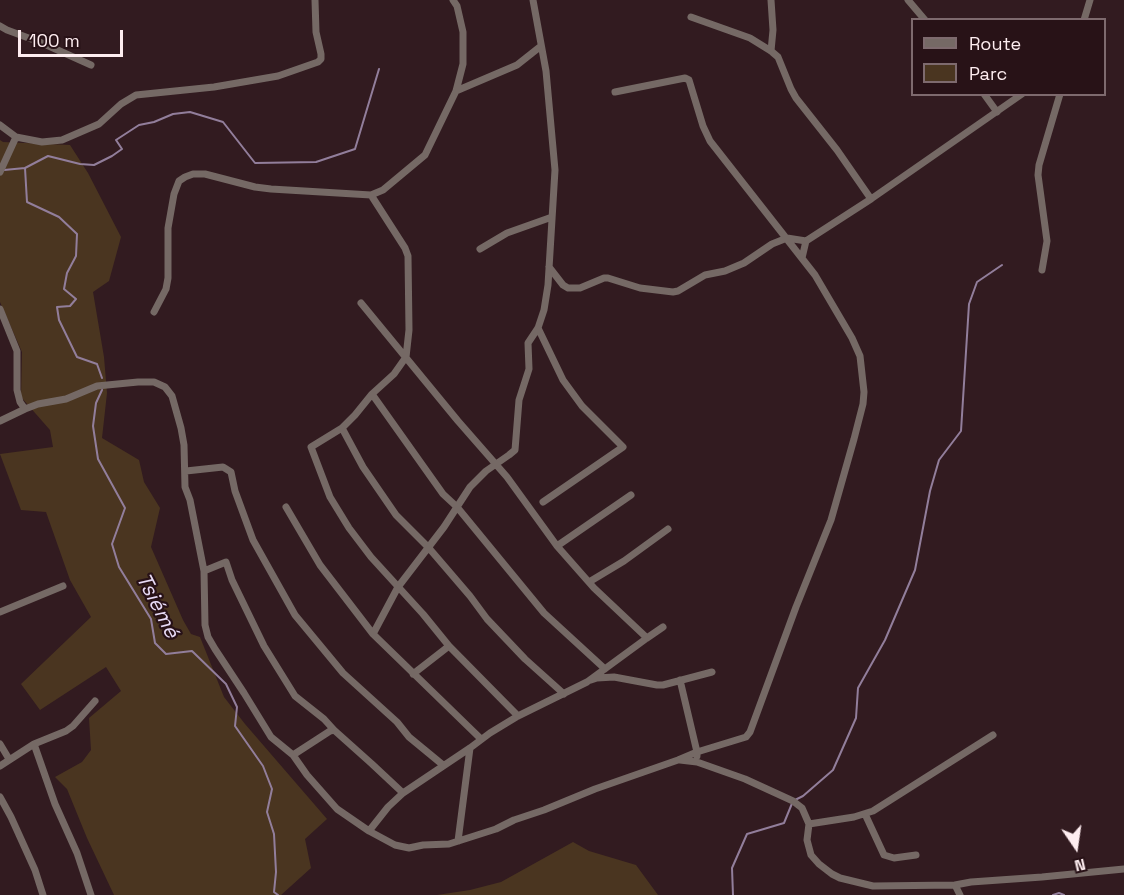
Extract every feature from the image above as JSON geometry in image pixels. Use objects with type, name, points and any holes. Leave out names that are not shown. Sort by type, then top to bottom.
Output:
[{"type":"street","points":[[0,125],[16,137],[42,142],[62,140],[99,124],[121,104],[136,95],[214,87],[278,76],[318,62],[321,54],[316,32],[315,0]]},
{"type":"street","points":[[154,312],[166,288],[168,278],[168,228],[174,194],[179,181],[185,177],[205,174],[255,187],[371,195],[383,190],[425,154],[456,91],[463,64],[463,32],[457,6],[453,0]]},
{"type":"street","points":[[373,634],[398,587],[470,487],[486,471],[514,450],[519,400],[529,369],[528,344],[538,328],[548,285],[555,170],[546,71],[533,0]]},
{"type":"street","points":[[771,0],[773,30],[771,51]]},
{"type":"street","points":[[908,0],[923,18]]},
{"type":"street","points":[[1085,18],[1090,0]]},
{"type":"street","points":[[692,17],[750,38],[778,57],[796,98],[837,150],[871,199]]},
{"type":"street","points":[[0,26],[91,65]]},
{"type":"street","points":[[456,91],[516,65],[541,46]]},
{"type":"street","points":[[0,421],[38,404],[66,399],[97,386],[154,382],[165,387],[176,406],[184,445],[185,487],[190,500],[204,571],[205,625],[214,649],[271,737],[293,755],[337,809],[369,831],[395,845],[409,848],[449,844],[496,829],[595,789],[741,739],[750,732],[831,520],[863,404],[860,356],[815,275],[710,141],[689,80],[685,78],[615,92]]},
{"type":"street","points":[[985,96],[997,112]]},
{"type":"street","points":[[802,258],[806,242],[1019,96]]},
{"type":"street","points":[[1042,270],[1047,241],[1038,175],[1039,165],[1059,96]]},
{"type":"street","points":[[0,172],[16,137]]},
{"type":"street","points":[[371,195],[408,256],[406,357],[394,374],[372,394],[342,428],[311,447],[330,497],[349,528],[371,557],[449,646],[518,716]]},
{"type":"street","points":[[480,249],[507,233],[552,217]]},
{"type":"street","points":[[549,267],[568,288],[580,288],[608,278],[640,288],[673,292],[705,275],[725,271],[744,263],[772,244],[787,238],[806,242]]},
{"type":"street","points":[[361,303],[507,477],[557,546],[589,582],[647,638]]},
{"type":"street","points":[[0,309],[17,351],[17,390],[20,402],[25,409]]},
{"type":"street","points":[[538,328],[563,380],[582,406],[623,447],[543,502]]},
{"type":"street","points":[[372,394],[443,494],[457,507],[544,613],[605,669]]},
{"type":"street","points":[[342,428],[363,467],[396,515],[428,547],[487,619],[525,659],[564,694]]},
{"type":"street","points":[[186,471],[223,467],[231,472],[235,491],[253,540],[295,615],[344,673],[397,722],[409,737],[443,765]]},
{"type":"street","points":[[557,546],[631,495]]},
{"type":"street","points":[[286,507],[320,565],[373,634],[481,739]]},
{"type":"street","points":[[589,582],[624,561],[668,529]]},
{"type":"street","points":[[204,571],[226,562],[232,580],[264,646],[295,696],[324,719],[403,793]]},
{"type":"street","points":[[0,612],[63,586]]},
{"type":"street","points":[[587,682],[663,627]]},
{"type":"street","points":[[413,674],[449,646]]},
{"type":"street","points":[[369,831],[388,807],[403,793],[481,739],[518,716],[587,682],[597,678],[614,677],[657,685],[712,672]]},
{"type":"street","points":[[680,680],[698,752],[697,762]]},
{"type":"street","points":[[0,766],[34,744],[66,731],[94,701]]},
{"type":"street","points":[[293,755],[334,730]]},
{"type":"street","points":[[809,824],[854,817],[880,808],[993,735]]},
{"type":"street","points":[[0,744],[9,759]]},
{"type":"street","points":[[34,744],[91,895]]},
{"type":"street","points":[[458,841],[470,748]]},
{"type":"street","points":[[678,760],[697,762],[745,779],[793,801],[802,808],[809,824],[807,840],[811,855],[826,870],[840,878],[873,886],[955,885],[1124,869]]},
{"type":"street","points":[[0,797],[35,870],[43,895]]},
{"type":"street","points":[[865,814],[884,855],[894,858],[916,855]]},
{"type":"street","points":[[955,885],[960,895]]},
{"type":"green space","points":[[0,140],[70,145],[88,173],[121,237],[109,281],[93,292],[104,357],[107,393],[102,438],[139,460],[144,482],[160,508],[151,547],[183,620],[191,634],[200,637],[224,697],[327,819],[305,839],[311,868],[281,895],[114,895],[67,789],[55,777],[82,762],[91,750],[89,718],[121,691],[106,667],[40,710],[21,684],[91,617],[70,580],[46,512],[21,510],[0,454],[53,447],[50,430],[21,397],[22,352],[0,302]]},
{"type":"green space","points":[[573,842],[589,851],[636,865],[658,895],[437,895],[501,882]]},
{"type":"waterway","points":[[25,168],[48,156],[94,165],[122,149],[116,140],[139,125],[173,114],[190,112],[223,122],[255,163],[316,162],[355,149],[379,69]]},
{"type":"waterway","name":"Tsiémé","points":[[4,170],[25,168],[27,202],[59,217],[77,234],[76,256],[67,273],[64,289],[76,299],[70,306],[57,307],[59,320],[77,357],[97,364],[102,378]]},
{"type":"waterway","points":[[733,895],[732,868],[747,834],[784,823],[793,801],[803,796],[833,770],[856,718],[858,688],[885,640],[915,570],[930,491],[939,460],[961,431],[969,304],[977,282],[1002,265]]},
{"type":"waterway","name":"Tsiémé","points":[[102,390],[96,403],[93,426],[98,459],[125,508],[112,544],[119,567],[151,619],[155,643],[166,654],[192,651],[226,684],[237,707],[235,726],[263,766],[272,789],[267,812],[274,834],[276,872],[274,892],[278,895]]},
{"type":"waterway","points":[[1053,895],[1059,893],[1064,895]]}]
